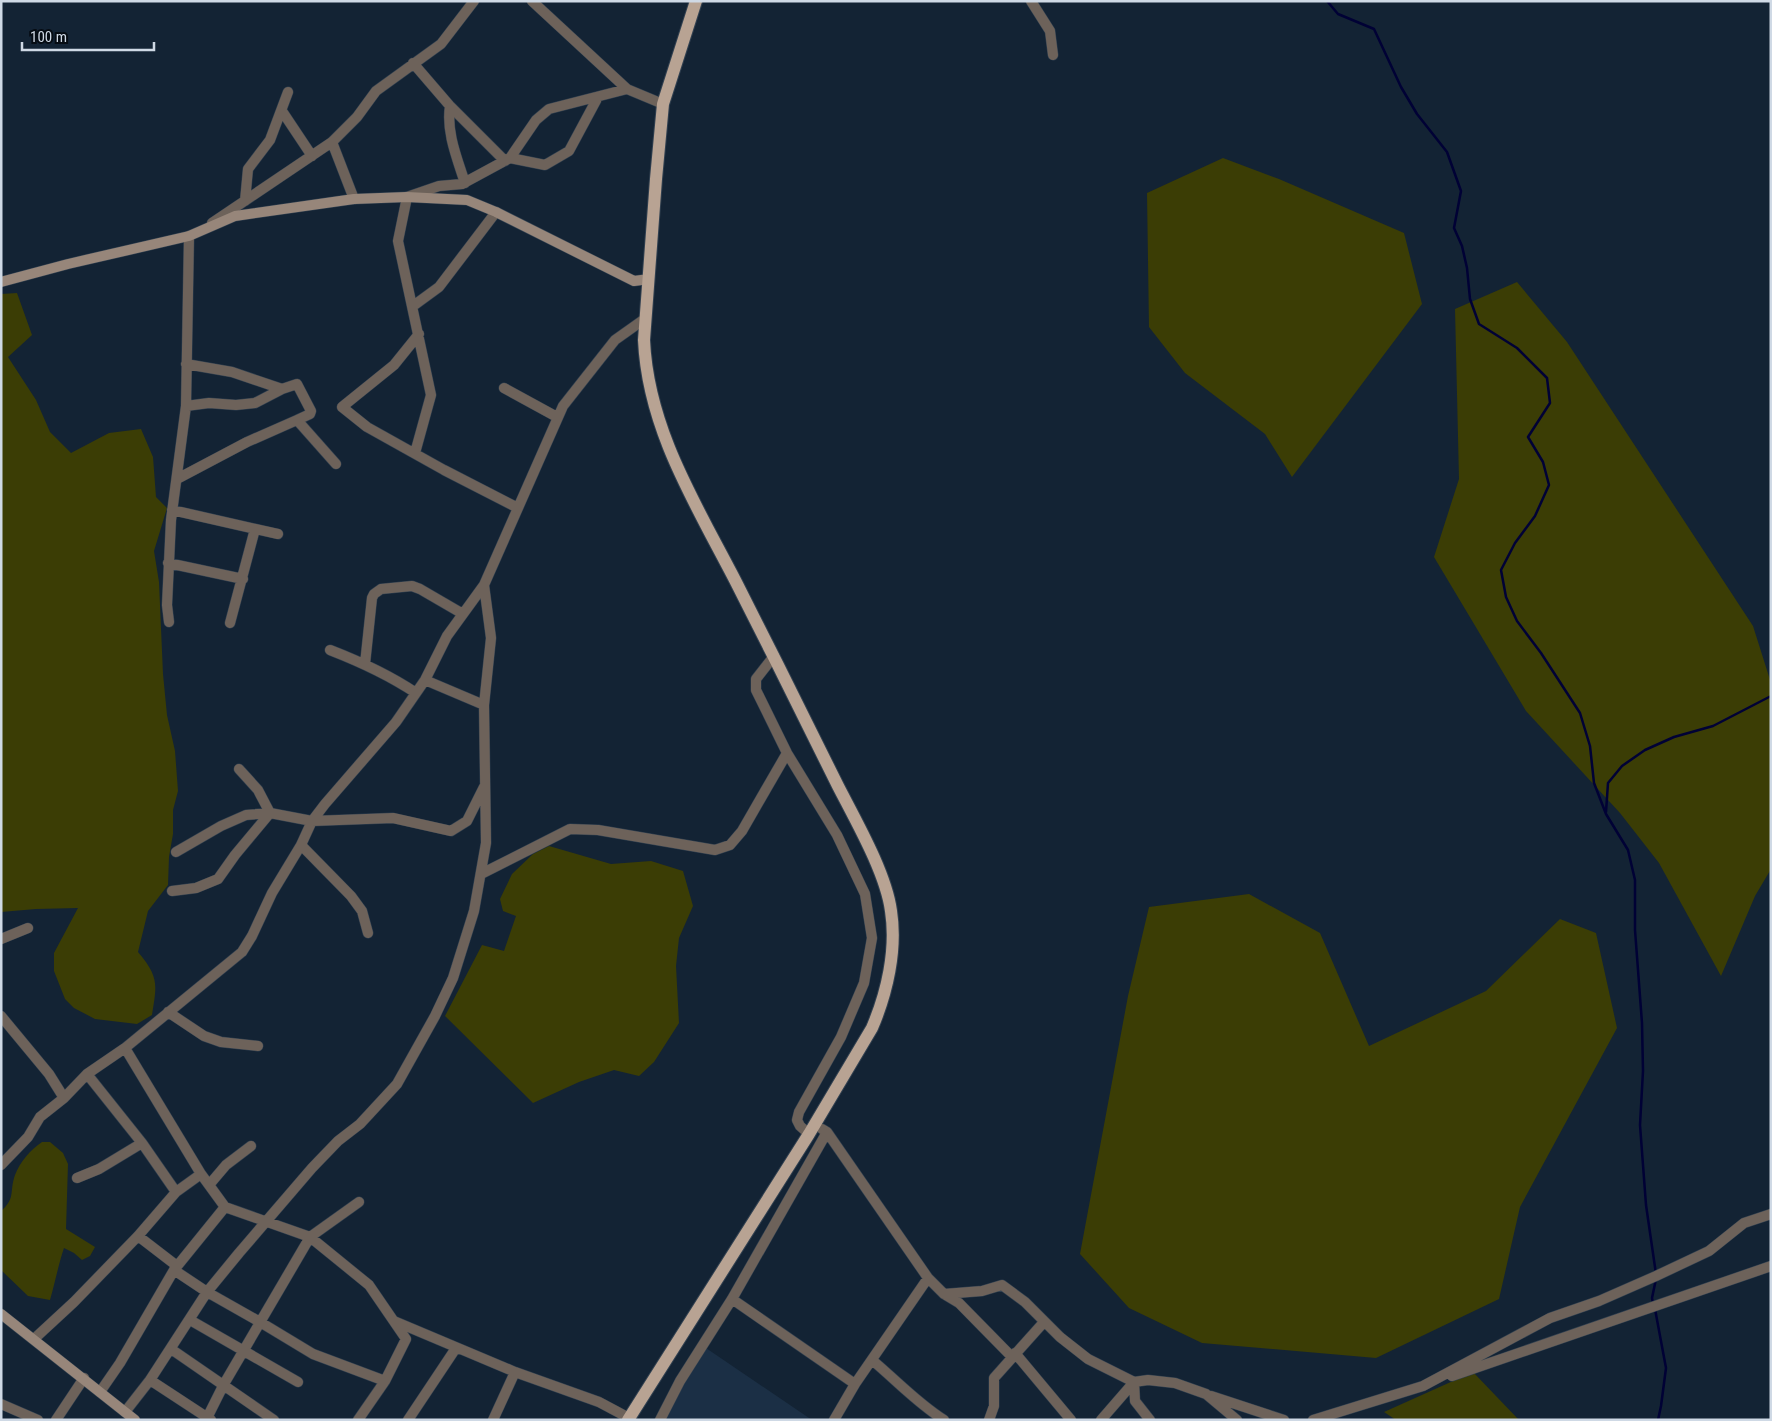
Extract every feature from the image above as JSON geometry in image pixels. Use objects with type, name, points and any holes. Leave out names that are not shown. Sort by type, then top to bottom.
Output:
[{"type":"main road","points":[[628,1419],[844,1077],[872,1028],[878,1013],[891,963],[891,910],[883,880],[774,656],[667,444],[650,389],[645,365],[644,340],[658,147],[663,104],[696,1]]},
{"type":"street","points":[[200,231],[332,142],[357,117],[376,91],[441,44],[474,1]]},
{"type":"street","points":[[532,1],[627,88],[645,98],[663,104]]},
{"type":"street","points":[[1031,1],[1050,31],[1053,55]]},
{"type":"street","points":[[413,63],[450,106],[507,159],[545,164],[570,151],[598,97]]},
{"type":"street","points":[[406,196],[438,186],[465,183],[507,159],[536,120],[549,109],[627,88]]},
{"type":"street","points":[[245,201],[248,169],[270,140],[288,92]]},
{"type":"street","points":[[450,106],[448,118],[452,140],[465,183]]},
{"type":"street","points":[[282,111],[312,156]]},
{"type":"street","points":[[332,142],[354,199]]},
{"type":"street","points":[[1,282],[68,264],[189,236],[235,216],[354,199],[406,196],[467,200],[496,212],[634,281],[649,279]]},
{"type":"street","points":[[406,196],[398,240],[431,395],[415,453]]},
{"type":"street","points":[[413,306],[440,287],[496,212]]},
{"type":"street","points":[[168,622],[168,562],[172,510],[186,406],[189,236]]},
{"type":"street","points":[[1,1165],[28,1137],[40,1117],[64,1098],[87,1074],[125,1048],[242,952],[252,936],[272,893],[301,845],[312,821],[396,722],[424,680],[447,636],[484,585],[563,406],[615,340],[646,318]]},
{"type":"street","points":[[419,334],[394,365],[342,407],[367,427],[518,508]]},
{"type":"street","points":[[186,364],[232,372],[282,389]]},
{"type":"street","points":[[177,479],[247,442],[310,414],[311,411],[300,385],[294,384],[255,403],[236,405],[209,403],[186,406]]},
{"type":"street","points":[[504,388],[557,416]]},
{"type":"street","points":[[297,420],[336,464]]},
{"type":"street","points":[[172,510],[278,534]]},
{"type":"street","points":[[230,623],[255,528]]},
{"type":"street","points":[[168,562],[243,579]]},
{"type":"street","points":[[125,1412],[150,1380],[207,1292],[312,1168],[338,1141],[360,1124],[396,1084],[435,1016],[453,978],[474,911],[486,843],[484,706],[491,638],[484,585]]},
{"type":"street","points":[[364,664],[372,598],[376,591],[412,586],[462,614]]},
{"type":"street","points":[[330,650],[393,678],[416,693]]},
{"type":"street","points":[[774,656],[756,680],[756,690],[787,753],[837,835],[865,894],[872,938],[864,983],[841,1037],[799,1112],[797,1120],[800,1126],[827,1132],[928,1278],[944,1294],[959,1303],[1014,1355],[1071,1420]]},
{"type":"street","points":[[424,680],[484,706]]},
{"type":"street","points":[[481,874],[570,829],[598,830],[715,850],[730,845],[742,831],[787,753]]},
{"type":"street","points":[[239,769],[258,790],[270,813]]},
{"type":"street","points":[[176,852],[221,826],[246,815],[270,813],[312,821],[394,818],[451,831],[467,820],[486,784]]},
{"type":"street","points":[[172,891],[196,888],[218,879],[235,854],[270,813]]},
{"type":"street","points":[[301,845],[351,896],[362,911],[368,933]]},
{"type":"street","points":[[1,940],[28,928]]},
{"type":"street","points":[[168,1012],[204,1036],[221,1042],[258,1046]]},
{"type":"street","points":[[1,1016],[49,1074],[64,1098]]},
{"type":"street","points":[[125,1048],[202,1174],[225,1207],[310,1237],[369,1285],[406,1339],[385,1381],[358,1420]]},
{"type":"street","points":[[87,1074],[142,1143],[176,1192]]},
{"type":"street","points":[[660,1420],[680,1381],[732,1299],[827,1132]]},
{"type":"street","points":[[77,1178],[99,1169],[142,1143]]},
{"type":"street","points":[[209,1185],[226,1165],[250,1146]]},
{"type":"street","points":[[34,1339],[74,1302],[138,1236],[176,1192],[202,1174]]},
{"type":"street","points":[[150,1380],[208,1419],[224,1384],[310,1237],[359,1202]]},
{"type":"street","points":[[100,1392],[129,1349],[175,1268],[225,1207]]},
{"type":"street","points":[[1423,1386],[1550,1318],[1599,1301],[1708,1251],[1744,1223],[1771,1214]]},
{"type":"street","points":[[138,1236],[175,1268],[207,1292],[313,1354],[385,1381]]},
{"type":"street","points":[[1312,1420],[1423,1386],[1771,1266]]},
{"type":"street","points":[[836,1419],[855,1384],[928,1278]]},
{"type":"street","points":[[944,1294],[982,1291],[1002,1285],[1025,1302],[1044,1322],[1088,1359],[1134,1382],[1148,1380],[1175,1383],[1284,1420]]},
{"type":"street","points":[[732,1299],[855,1384]]},
{"type":"street","points":[[1,1314],[135,1420]]},
{"type":"street","points":[[190,1320],[298,1382]]},
{"type":"street","points":[[393,1320],[515,1372],[599,1402],[628,1419]]},
{"type":"street","points":[[989,1420],[994,1406],[994,1378],[1044,1322]]},
{"type":"street","points":[[408,1420],[456,1348]]},
{"type":"street","points":[[171,1349],[274,1420]]},
{"type":"street","points":[[872,1360],[929,1410],[944,1420]]},
{"type":"street","points":[[493,1420],[515,1372]]},
{"type":"street","points":[[56,1420],[84,1378]]},
{"type":"street","points":[[1101,1420],[1134,1382]]},
{"type":"street","points":[[1134,1382],[1135,1401],[1150,1420]]},
{"type":"street","points":[[1206,1394],[1237,1420]]},
{"type":"street","points":[[1,1404],[38,1420]]},
{"type":"shaded area","points":[[1223,158],[1279,179],[1404,233],[1422,304],[1292,477],[1265,434],[1185,373],[1149,327],[1147,193]]},
{"type":"shaded area","points":[[1517,282],[1567,342],[1753,626],[1771,683],[1771,869],[1755,896],[1721,976],[1659,863],[1620,813],[1526,711],[1434,557],[1459,479],[1455,309]]},
{"type":"shaded area","points":[[17,293],[32,335],[8,357],[36,400],[50,432],[71,453],[109,433],[141,429],[153,457],[156,497],[167,508],[154,551],[159,582],[163,674],[167,715],[175,751],[178,791],[173,810],[173,834],[169,857],[168,885],[148,911],[138,952],[150,968],[155,981],[152,1015],[137,1024],[95,1019],[74,1008],[65,999],[54,971],[54,953],[78,908],[1,912],[1,294]]},
{"type":"shaded area","points":[[549,846],[611,864],[651,861],[683,871],[693,906],[679,938],[676,966],[679,1023],[654,1062],[639,1076],[614,1070],[579,1082],[533,1103],[445,1016],[482,945],[504,951],[516,916],[503,911],[500,899],[512,874],[533,854]]},
{"type":"shaded area","points":[[1249,894],[1320,933],[1369,1046],[1486,991],[1560,919],[1596,933],[1617,1028],[1520,1207],[1499,1299],[1376,1358],[1202,1343],[1129,1308],[1080,1254],[1128,996],[1149,907]]},
{"type":"shaded area","points":[[42,1142],[50,1142],[63,1153],[68,1164],[66,1229],[95,1247],[90,1256],[82,1260],[64,1248],[50,1300],[28,1296],[1,1270],[1,1211],[9,1202],[13,1181],[20,1165]]},
{"type":"shaded area","points":[[703,1346],[812,1420],[663,1420]]},
{"type":"shaded area","points":[[1473,1372],[1519,1420],[1396,1420],[1384,1412]]},
{"type":"waterway","points":[[1327,1],[1338,14],[1374,29],[1401,87],[1417,114],[1447,152],[1461,191],[1454,228],[1462,246],[1467,268],[1470,299],[1479,324],[1517,348],[1547,378],[1550,403],[1528,437],[1543,462],[1549,485],[1535,516],[1515,543],[1501,570],[1506,597],[1517,621],[1541,653],[1580,713],[1590,746],[1594,783],[1606,814],[1628,850],[1635,880],[1635,930],[1642,1023],[1643,1071],[1640,1125],[1646,1205],[1656,1274]]},
{"type":"waterway","points":[[1606,812],[1608,783],[1622,766],[1645,750],[1674,737],[1713,726],[1771,696]]},
{"type":"waterway","points":[[1653,1303],[1652,1298],[1656,1279]]},
{"type":"waterway","points":[[1655,1309],[1666,1368],[1658,1420]]}]
